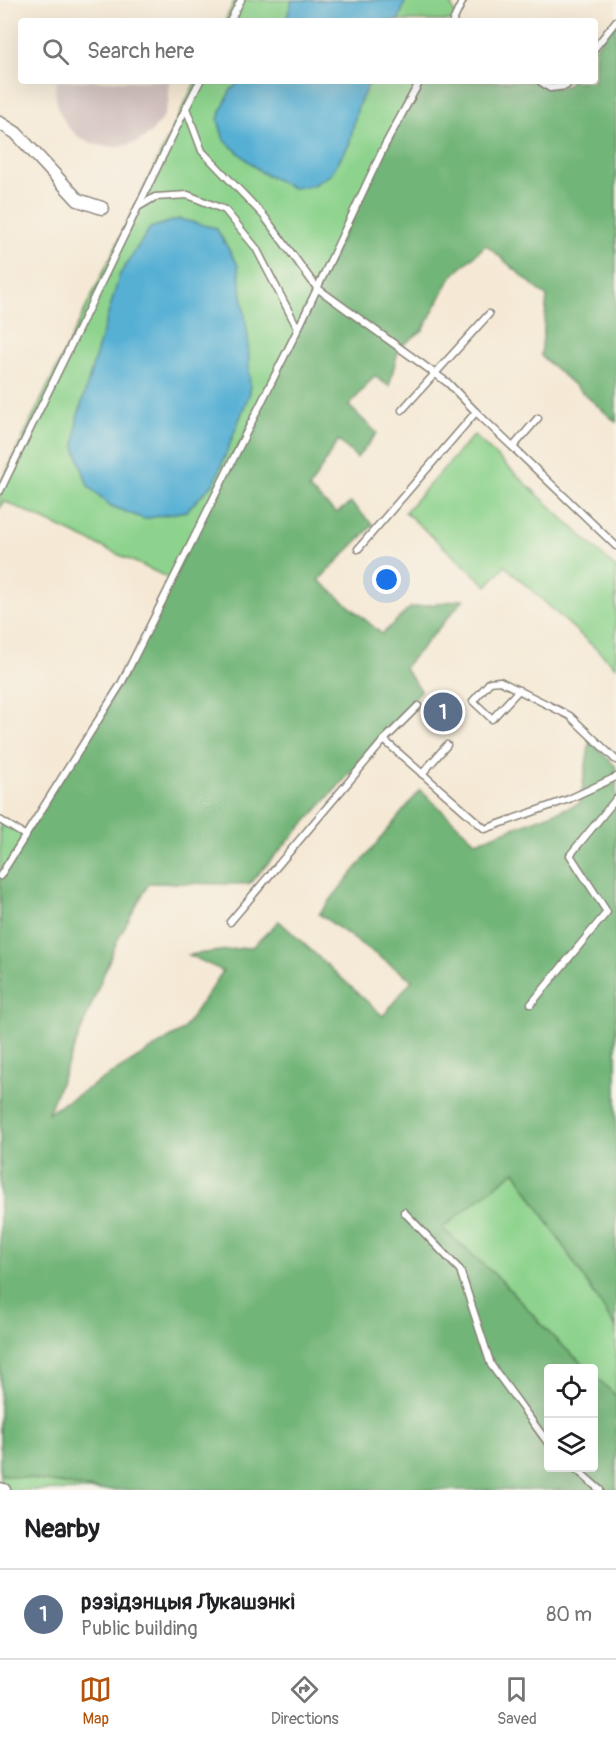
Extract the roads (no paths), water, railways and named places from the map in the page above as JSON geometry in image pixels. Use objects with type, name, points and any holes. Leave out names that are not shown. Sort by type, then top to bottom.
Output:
[{"type":"street","points":[[0,123],[16,133],[78,200],[102,208]]},
{"type":"lane","points":[[231,18],[240,0]]},
{"type":"lane","points":[[454,18],[463,0]]},
{"type":"lane","points":[[598,44],[616,21]]},
{"type":"lane","points":[[0,491],[198,84]]},
{"type":"lane","points":[[0,876],[121,684],[298,329],[385,145],[418,84]]},
{"type":"lane","points":[[544,84],[550,88],[568,84]]},
{"type":"lane","points":[[186,108],[202,151],[264,216],[317,288],[448,383],[616,546]]},
{"type":"lane","points":[[138,207],[154,198],[188,195],[225,210],[256,248],[298,329]]},
{"type":"lane","points":[[402,410],[489,314]]},
{"type":"lane","points":[[358,549],[476,412]]},
{"type":"lane","points":[[513,447],[538,418]]},
{"type":"lane","points":[[519,690],[492,719],[472,701],[490,682],[501,681],[519,690],[570,717],[616,760]]},
{"type":"lane","points":[[230,922],[384,740],[418,706]]},
{"type":"lane","points":[[384,740],[485,829],[568,799],[616,777]]},
{"type":"lane","points":[[422,774],[447,745]]},
{"type":"lane","points":[[531,1004],[608,912],[570,855],[616,799]]},
{"type":"lane","points":[[0,820],[26,836]]},
{"type":"lane","points":[[404,1212],[460,1270],[490,1365],[544,1436]]},
{"type":"lane","points":[[580,1472],[600,1490]]},
{"type":"water","points":[[292,0],[406,0],[399,18],[287,18]]},
{"type":"water","points":[[237,84],[369,84],[358,106],[349,145],[330,175],[311,186],[292,188],[261,172],[224,140],[218,119],[230,91]]},
{"type":"water","points":[[179,219],[216,228],[238,265],[248,337],[250,392],[215,482],[186,511],[144,519],[111,506],[88,486],[75,447],[77,419],[120,274],[150,228]]},
{"type":"place","name":"рэзідэнцыя Лукашэнкі","points":[[443,712]]}]
